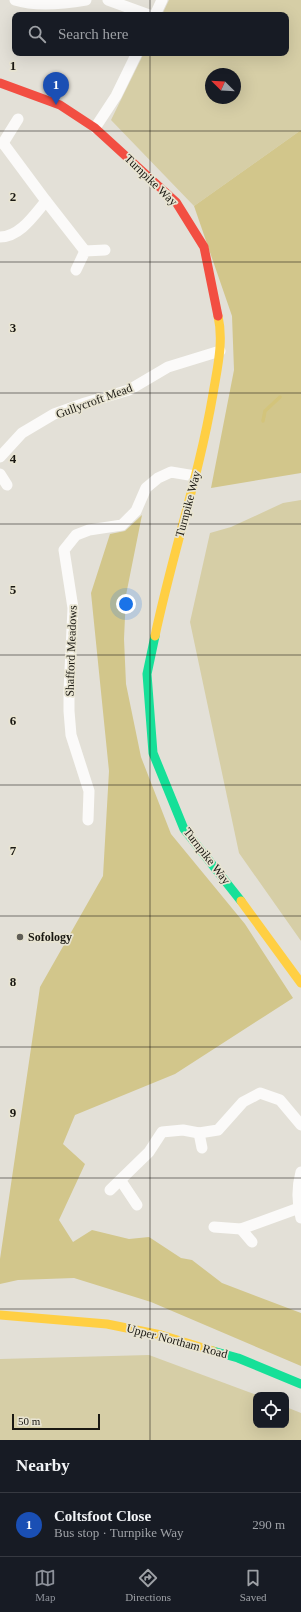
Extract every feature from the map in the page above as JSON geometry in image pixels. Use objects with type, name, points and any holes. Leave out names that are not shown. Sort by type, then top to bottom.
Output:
[{"type":"street","points":[[15,0],[21,2],[59,4],[86,0]]},
{"type":"street","points":[[108,0],[141,12]]},
{"type":"street","points":[[156,12],[162,0]]},
{"type":"street","points":[[95,128],[116,96],[136,56]]},
{"type":"street","name":"Turnpike Way","points":[[0,83],[60,105],[95,128],[176,202],[204,247],[220,324],[220,351],[207,427],[164,594],[147,674],[153,753],[184,829],[252,915],[301,983]]},
{"type":"street","points":[[18,119],[2,143],[85,251]]},
{"type":"street","points":[[0,237],[7,237],[23,227],[46,201]]},
{"type":"street","points":[[85,251],[105,250]]},
{"type":"street","points":[[76,270],[85,251]]},
{"type":"street","name":"Gullycroft Mead","points":[[0,457],[22,433],[54,414],[84,403],[129,390],[168,367],[220,351]]},
{"type":"street","name":"Shafford Meadows","points":[[88,820],[89,791],[71,735],[69,691],[73,608],[64,550],[76,535],[89,530],[122,525],[136,511],[146,488],[158,478],[171,472],[195,476]]},
{"type":"street","points":[[0,474],[7,485]]},
{"type":"street","points":[[110,1190],[121,1182],[149,1152],[162,1132],[183,1130],[199,1133],[218,1130],[243,1102],[260,1093],[280,1100],[301,1125]]},
{"type":"street","points":[[199,1133],[202,1148]]},
{"type":"street","points":[[214,1227],[241,1229],[300,1213],[298,1182],[301,1172]]},
{"type":"street","points":[[121,1182],[137,1205]]},
{"type":"street","points":[[241,1229],[252,1242]]},
{"type":"street","name":"Upper Northam Road","points":[[0,1315],[107,1324],[161,1335],[238,1358],[301,1384]]},
{"type":"shaded area","points":[[169,0],[301,0],[301,130],[194,206],[111,120],[143,56],[289,56],[289,12],[163,12]]},
{"type":"shaded area","points":[[301,130],[301,473],[211,488],[234,370],[232,316],[194,206]]},
{"type":"shaded area","points":[[301,500],[301,941],[239,853],[190,622],[210,533],[231,527],[283,503]]},
{"type":"shaded area","points":[[142,515],[126,595],[124,639],[126,684],[141,757],[171,834],[245,924],[293,998],[175,1074],[75,1115],[63,1144],[85,1164],[59,1220],[73,1242],[92,1230],[129,1239],[149,1237],[181,1258],[192,1260],[222,1283],[301,1313],[301,1366],[151,1302],[74,1278],[18,1280],[0,1284],[0,1259],[40,987],[103,876],[109,771],[91,593],[110,534],[125,531]]},
{"type":"shaded area","points":[[149,1355],[253,1394],[253,1428],[289,1428],[289,1408],[301,1413],[301,1440],[0,1440],[0,1359]]},
{"type":"waterway","points":[[263,421],[265,411],[280,397]]},
{"type":"traffic: fast","points":[[155,636],[147,674],[153,753],[184,829],[241,901]]},
{"type":"traffic: fast","points":[[213,1351],[238,1358],[301,1384]]},
{"type":"traffic: slow","points":[[155,636],[207,425],[220,346],[220,326],[218,316]]},
{"type":"traffic: slow","points":[[241,901],[301,983]]},
{"type":"traffic: slow","points":[[0,1315],[107,1324],[161,1335],[213,1351]]},
{"type":"traffic: jam","points":[[0,83],[60,105],[95,128],[176,202],[204,247],[218,316]]},
{"type":"place","name":"Coltsfoot Close","points":[[56,105]]},
{"type":"place","name":"Sofology","points":[[20,937]]}]
